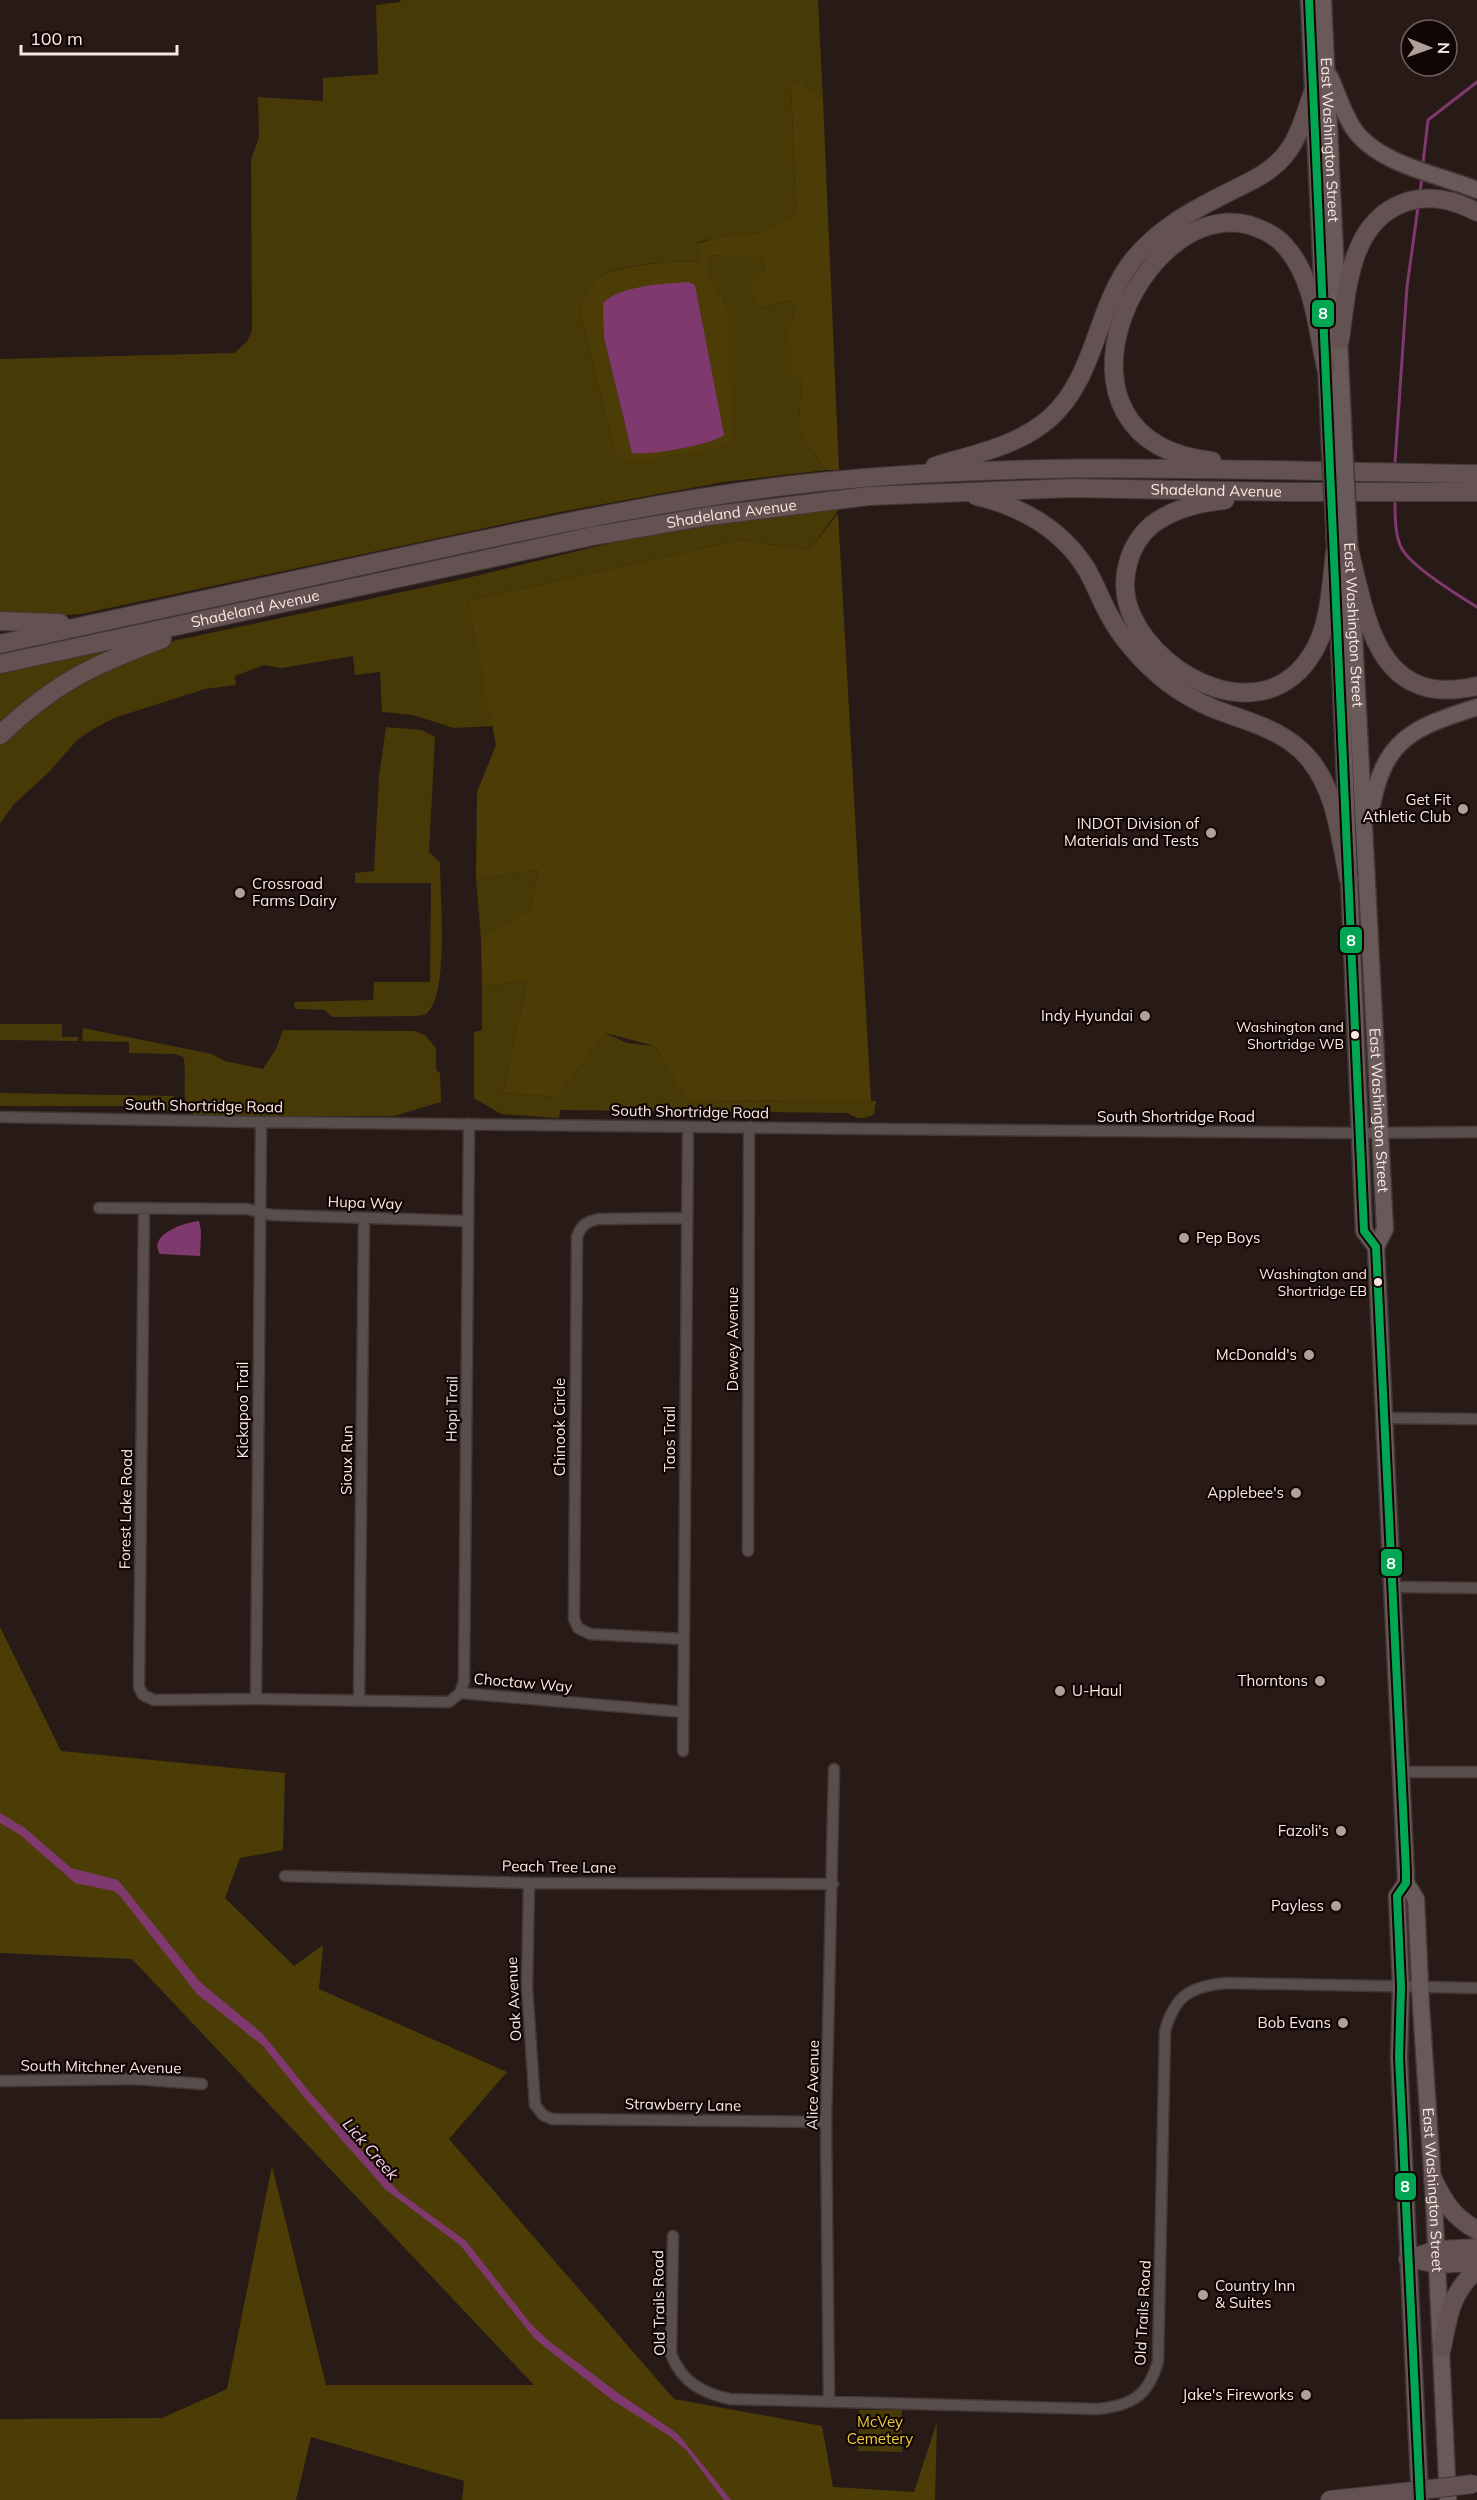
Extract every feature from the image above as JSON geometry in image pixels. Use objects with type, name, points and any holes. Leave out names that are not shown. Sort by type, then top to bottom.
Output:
[{"type":"highway","points":[[910,474],[1016,440],[1052,417],[1078,382],[1108,303],[1132,261],[1174,221],[1262,175],[1277,164],[1290,149],[1313,92]]},
{"type":"highway","points":[[1340,340],[1354,261],[1365,236],[1378,219],[1402,204],[1426,198],[1452,201],[1477,212]]},
{"type":"highway","points":[[1276,471],[1185,457],[1150,441],[1136,428],[1119,403],[1113,367],[1118,334],[1130,300],[1157,261],[1189,234],[1219,224],[1233,223],[1254,227],[1281,242],[1298,266],[1312,303],[1326,369]]},
{"type":"highway","points":[[1438,482],[1477,466]]},
{"type":"highway","name":"Shadeland Avenue","points":[[0,644],[539,528],[752,490],[910,474],[1034,470],[1276,471],[1438,482],[1477,492]]},
{"type":"highway","name":"Shadeland Avenue","points":[[0,664],[570,540],[663,523],[869,496],[945,491],[1071,488],[1288,492],[1438,482],[1477,474]]},
{"type":"highway","points":[[1438,482],[1477,500]]},
{"type":"highway","points":[[945,491],[998,502],[1042,523],[1065,542],[1084,565],[1119,631],[1156,674],[1192,698],[1273,730],[1300,748],[1316,768],[1328,790],[1349,880]]},
{"type":"highway","points":[[1288,492],[1203,503],[1170,514],[1153,524],[1134,548],[1126,575],[1126,599],[1141,632],[1170,661],[1210,686],[1242,694],[1273,689],[1297,673],[1314,653],[1325,621],[1342,551]]},
{"type":"highway","points":[[1342,551],[1370,630],[1388,662],[1402,676],[1428,689],[1446,691],[1477,686]]},
{"type":"highway","points":[[0,735],[38,700],[96,664],[222,616]]},
{"type":"highway","points":[[0,621],[83,626]]},
{"type":"highway","points":[[1433,2179],[1443,2201],[1453,2215],[1477,2230]]},
{"type":"highway","points":[[1408,2259],[1437,2257],[1477,2248]]},
{"type":"highway","points":[[1437,2257],[1477,2262]]},
{"type":"highway","points":[[1442,2348],[1450,2305],[1465,2282],[1477,2270]]},
{"type":"highway","points":[[1330,2500],[1476,2484]]},
{"type":"main road","name":"East Washington Street","points":[[1309,0],[1326,369],[1337,446]]},
{"type":"main road","name":"East Washington Street","points":[[1323,0],[1340,340],[1337,446],[1342,551],[1349,880],[1364,1231],[1376,1247]]},
{"type":"main road","points":[[1326,68],[1349,121],[1371,146],[1391,159],[1477,190]]},
{"type":"main road","name":"East Washington Street","points":[[1342,551],[1366,839],[1385,1229],[1376,1247],[1406,1883],[1416,1899],[1411,1987],[1399,2056],[1420,2500]]},
{"type":"main road","points":[[1366,839],[1375,786],[1395,748],[1413,732],[1430,723],[1477,707]]},
{"type":"main road","name":"East Washington Street","points":[[1411,1987],[1433,2179],[1448,2500]]},
{"type":"street","name":"South Shortridge Road","points":[[0,1117],[688,1127],[1477,1132]]},
{"type":"street","name":"Kickapoo Trail","points":[[256,1699],[261,1122]]},
{"type":"street","name":"Hopi Trail","points":[[460,1693],[464,1681],[469,1124]]},
{"type":"street","name":"Taos Trail","points":[[683,1751],[688,1127]]},
{"type":"street","name":"Dewey Avenue","points":[[748,1551],[749,1127]]},
{"type":"street","points":[[99,1208],[247,1209],[260,1212]]},
{"type":"street","name":"Forest Lake Road","points":[[144,1208],[139,1687],[143,1695],[154,1700],[256,1699]]},
{"type":"street","name":"Hupa Way","points":[[260,1212],[272,1215],[468,1221]]},
{"type":"street","name":"Sioux Run","points":[[359,1701],[364,1218]]},
{"type":"street","name":"Chinook Circle","points":[[684,1638],[590,1634],[578,1628],[574,1619],[576,1320],[577,1237],[580,1228],[587,1221],[687,1218]]},
{"type":"street","points":[[1384,1418],[1477,1419]]},
{"type":"street","points":[[1392,1587],[1477,1588]]},
{"type":"street","name":"Choctaw Way","points":[[256,1699],[444,1702],[453,1700],[460,1693],[683,1712]]},
{"type":"street","name":"Alice Avenue","points":[[829,2402],[826,2122],[834,1769]]},
{"type":"street","points":[[1401,1772],[1477,1772]]},
{"type":"street","name":"Peach Tree Lane","points":[[285,1876],[529,1882],[833,1884]]},
{"type":"street","name":"Oak Avenue","points":[[529,1882],[527,1987],[535,2105],[540,2112]]},
{"type":"street","name":"Old Trails Road","points":[[674,2236],[671,2354],[676,2368],[692,2385],[713,2395],[730,2399],[1097,2409],[1120,2405],[1136,2398],[1150,2384],[1158,2361],[1165,2031],[1170,2014],[1184,1996],[1209,1984],[1227,1983],[1477,1988]]},
{"type":"street","name":"South Mitchner Avenue","points":[[0,2081],[136,2079],[202,2084]]},
{"type":"street","name":"Strawberry Lane","points":[[540,2112],[552,2119],[826,2122]]},
{"type":"green space","points":[[401,0],[818,0],[823,101],[803,84],[791,84],[796,216],[759,233],[717,237],[697,243],[700,262],[648,264],[607,273],[592,285],[580,311],[617,454],[727,307],[707,269],[706,255],[761,257],[766,271],[761,308],[792,300],[796,308],[789,326],[802,380],[798,430],[826,470],[724,482],[560,512],[81,614],[0,615],[0,359],[234,353],[247,342],[252,330],[251,160],[259,137],[258,97],[323,101],[323,78],[378,74],[376,5]]},
{"type":"green space","points":[[840,508],[810,550],[740,540],[468,601],[493,726],[454,728],[413,715],[382,712],[380,672],[355,675],[353,656],[282,668],[264,665],[235,676],[236,685],[205,689],[114,718],[92,730],[78,739],[48,773],[13,805],[0,824],[0,744],[56,695],[168,642],[463,579],[618,541],[749,519]]},
{"type":"green space","points":[[104,647],[106,655],[0,728],[0,673],[64,659]]},
{"type":"green space","points":[[386,727],[422,730],[435,737],[429,852],[440,862],[442,941],[439,984],[435,1001],[427,1013],[415,1016],[332,1017],[325,1010],[295,1009],[294,1002],[373,1000],[374,982],[430,982],[431,883],[355,883],[355,873],[374,871],[379,777]]},
{"type":"green space","points":[[539,870],[531,908],[481,939],[476,878]]},
{"type":"green space","points":[[527,981],[503,1093],[557,1097],[605,1033],[627,1043],[655,1046],[686,1100],[876,1101],[874,1114],[861,1118],[848,1113],[560,1110],[559,1118],[501,1114],[474,1098],[474,1032],[482,1030],[482,986]]},
{"type":"green space","points":[[0,1024],[62,1024],[62,1037],[78,1037],[78,1041],[0,1040]]},
{"type":"green space","points":[[83,1028],[212,1054],[225,1061],[263,1069],[276,1049],[283,1030],[414,1031],[425,1035],[436,1048],[436,1070],[440,1073],[441,1102],[394,1116],[196,1116],[190,1111],[185,1097],[183,1057],[175,1054],[129,1053],[129,1042],[82,1041]]},
{"type":"green space","points":[[0,1093],[174,1096],[174,1102],[169,1110],[163,1113],[147,1106],[2,1106],[0,1105]]},
{"type":"green space","name":"McVey Cemetery","points":[[859,2410],[902,2410],[902,2452],[858,2451]]},
{"type":"shaded area","points":[[791,84],[803,84],[823,101],[839,470],[826,470],[798,430],[802,380],[793,375],[789,326],[796,308],[791,300],[761,308],[753,299],[753,283],[766,271],[761,258],[707,255],[707,269],[727,307],[732,439],[718,448],[629,462],[617,454],[580,311],[592,285],[607,273],[633,267],[662,263],[700,262],[697,244],[717,237],[759,233],[796,216]],"holes":[[[604,338],[717,440],[639,454],[632,453]]]},
{"type":"shaded area","points":[[688,282],[695,285],[724,435],[679,449],[632,453],[604,338],[603,303],[620,292],[631,289]]},
{"type":"shaded area","points":[[838,513],[871,1101],[686,1100],[655,1046],[605,1033],[557,1097],[503,1093],[527,981],[482,986],[481,939],[531,908],[539,870],[476,878],[477,792],[496,745],[468,601],[740,540],[810,550]]},
{"type":"shaded area","points":[[199,1221],[200,1256],[160,1254],[157,1247],[163,1235],[177,1227]]},
{"type":"shaded area","points":[[0,1627],[61,1751],[285,1773],[283,1850],[240,1858],[225,1898],[294,1966],[323,1945],[319,1989],[507,2072],[449,2139],[674,2399],[822,2426],[833,2487],[914,2492],[937,2422],[935,2500],[462,2500],[464,2481],[311,2437],[296,2500],[0,2500],[0,2419],[162,2418],[227,2389],[272,2166],[326,2385],[534,2385],[132,1959],[0,1953]]},
{"type":"shaded area","name":"Lick Creek","points":[[0,1813],[25,1828],[71,1868],[118,1880],[200,1982],[262,2033],[308,2090],[399,2192],[466,2241],[531,2324],[549,2341],[618,2393],[678,2434],[731,2500],[724,2500],[687,2451],[671,2437],[612,2400],[535,2339],[460,2245],[385,2189],[304,2097],[262,2045],[197,1994],[120,1896],[114,1891],[75,1883],[19,1834],[0,1823]]},
{"type":"waterway","points":[[1423,163],[1428,120],[1477,82]]},
{"type":"waterway","points":[[1420,192],[1422,177]]},
{"type":"waterway","points":[[1395,462],[1407,287],[1418,207]]},
{"type":"waterway","points":[[1395,503],[1398,539],[1407,556],[1436,581],[1477,607]]},
{"type":"transit line","name":"8","points":[[1309,0],[1364,1231],[1376,1247],[1406,1871],[1406,1883],[1397,1896],[1401,1987],[1399,2057],[1420,2500]]},
{"type":"place","name":"Get Fit Athletic Club","points":[[1463,809]]},
{"type":"place","name":"INDOT Division of Materials and Tests","points":[[1211,833]]},
{"type":"place","name":"Crossroad Farms Dairy","points":[[240,893]]},
{"type":"place","name":"Indy Hyundai","points":[[1145,1016]]},
{"type":"place","name":"Washington and Shortridge WB","points":[[1355,1035]]},
{"type":"place","name":"Pep Boys","points":[[1184,1238]]},
{"type":"place","name":"Washington and Shortridge EB","points":[[1378,1282]]},
{"type":"place","name":"McDonald's","points":[[1309,1355]]},
{"type":"place","name":"Applebee's","points":[[1296,1493]]},
{"type":"place","name":"Thorntons","points":[[1320,1681]]},
{"type":"place","name":"U-Haul","points":[[1060,1691]]},
{"type":"place","name":"Fazoli's","points":[[1341,1831]]},
{"type":"place","name":"Payless","points":[[1336,1906]]},
{"type":"place","name":"Bob Evans","points":[[1343,2023]]},
{"type":"place","name":"Country Inn & Suites","points":[[1203,2295]]},
{"type":"place","name":"Jake's Fireworks","points":[[1306,2395]]}]
